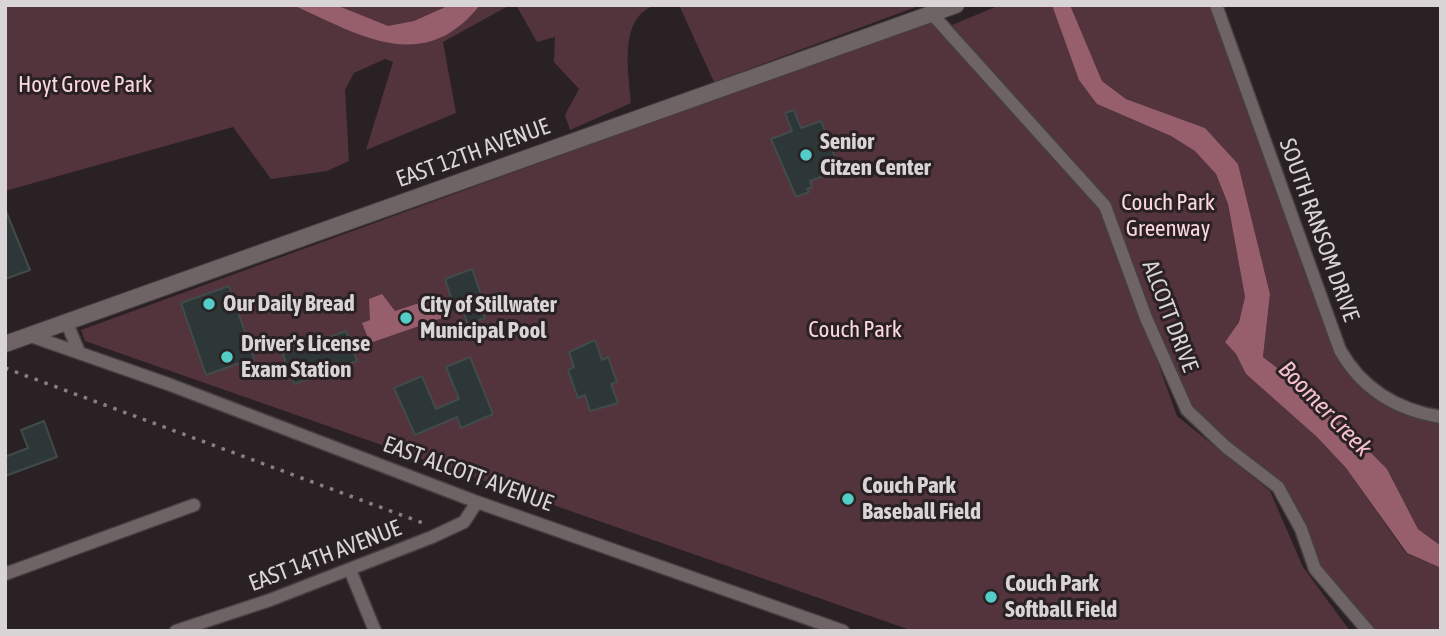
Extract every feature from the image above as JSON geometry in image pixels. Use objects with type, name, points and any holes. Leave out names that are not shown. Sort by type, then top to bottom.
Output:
[{"type":"street","name":"EAST 12TH AVENUE","points":[[5,344],[956,5]]},
{"type":"street","name":"SOUTH RANSOM DRIVE","points":[[1216,5],[1340,350],[1365,386],[1418,413],[1441,417]]},
{"type":"street","name":"ALCOTT DRIVE","points":[[932,14],[1105,206],[1146,318],[1187,410],[1226,447],[1278,487],[1297,520],[1315,569],[1368,631]]},
{"type":"street","points":[[66,321],[79,352]]},
{"type":"street","name":"EAST ALCOTT AVENUE","points":[[28,335],[477,502],[844,631]]},
{"type":"street","name":"EAST 14TH AVENUE","points":[[180,630],[270,600],[464,522],[477,502]]},
{"type":"street","points":[[5,574],[194,505]]},
{"type":"street","points":[[350,569],[375,631]]},
{"type":"green space","name":"Hoyt Grove Park","points":[[5,5],[510,5],[443,42],[456,113],[366,150],[393,62],[385,59],[354,73],[345,90],[349,161],[327,171],[271,179],[233,127],[5,191]]},
{"type":"green space","points":[[516,5],[656,5],[644,11],[635,21],[630,33],[628,62],[631,103],[570,130],[565,115],[579,89],[554,62],[555,37],[537,42]]},
{"type":"green space","points":[[679,5],[921,5],[714,82]]},
{"type":"green space","name":"Couch Park","points":[[1000,5],[1052,5],[1097,104],[1171,136],[1196,151],[1216,174],[1228,204],[1245,297],[1239,322],[1225,342],[1236,354],[1246,374],[1317,437],[1346,468],[1406,553],[1441,568],[1441,631],[1370,631],[1315,569],[1278,487],[1226,447],[1176,390],[1120,257],[1177,416],[1270,491],[1303,567],[1350,631],[913,631],[85,341],[81,330],[929,21],[1097,200],[1093,190],[952,25]]},
{"type":"green space","name":"Couch Park Greenway","points":[[1070,5],[1210,5],[1344,347],[1355,364],[1393,401],[1441,418],[1441,546],[1418,529],[1387,469],[1320,401],[1263,357],[1270,294],[1238,164],[1205,128],[1126,99],[1102,81]]},
{"type":"water","points":[[293,5],[336,5],[388,26],[414,21],[450,5],[480,5],[458,27],[436,39],[413,44],[390,43],[366,37]]},
{"type":"water","name":"Boomer Creek","points":[[1052,5],[1070,5],[1102,81],[1126,99],[1205,128],[1238,164],[1270,294],[1263,357],[1320,401],[1387,469],[1418,529],[1441,546],[1441,568],[1407,553],[1346,468],[1317,437],[1246,374],[1236,354],[1225,342],[1239,322],[1245,297],[1228,204],[1216,174],[1195,151],[1171,136],[1097,104],[1079,80]]},
{"type":"water","name":"City of Stillwater Municipal Pool","points":[[382,294],[395,311],[438,297],[445,317],[370,343],[362,323],[370,320],[369,299]]},
{"type":"building","name":"Senior Citzen Center","points":[[794,110],[801,128],[821,121],[840,170],[810,181],[812,187],[807,189],[809,192],[796,197],[771,139],[792,131],[785,113]]},
{"type":"building","points":[[5,209],[30,270],[5,279]]},
{"type":"building","points":[[472,269],[482,297],[478,298],[485,318],[468,324],[460,304],[454,306],[445,279]]},
{"type":"building","points":[[229,286],[254,358],[206,375],[181,303]]},
{"type":"building","points":[[346,331],[357,361],[294,384],[283,354]]},
{"type":"building","points":[[595,340],[602,360],[608,357],[617,382],[611,384],[618,403],[590,411],[585,395],[578,398],[568,370],[574,367],[569,352]]},
{"type":"building","points":[[470,357],[493,414],[461,428],[457,417],[415,435],[394,388],[422,376],[436,409],[459,399],[446,367]]},
{"type":"building","points":[[44,421],[57,457],[5,476],[5,457],[28,448],[21,430]]},
{"type":"railway","points":[[5,368],[423,523]]},
{"type":"place","name":"Senior Citzen Center","points":[[806,155]]},
{"type":"place","name":"Our Daily Bread","points":[[209,304]]},
{"type":"place","name":"City of Stillwater Municipal Pool","points":[[406,318]]},
{"type":"place","name":"Driver's License Exam Station","points":[[227,357]]},
{"type":"place","name":"Couch Park Baseball Field","points":[[848,499]]},
{"type":"place","name":"Couch Park Softball Field","points":[[991,597]]}]
